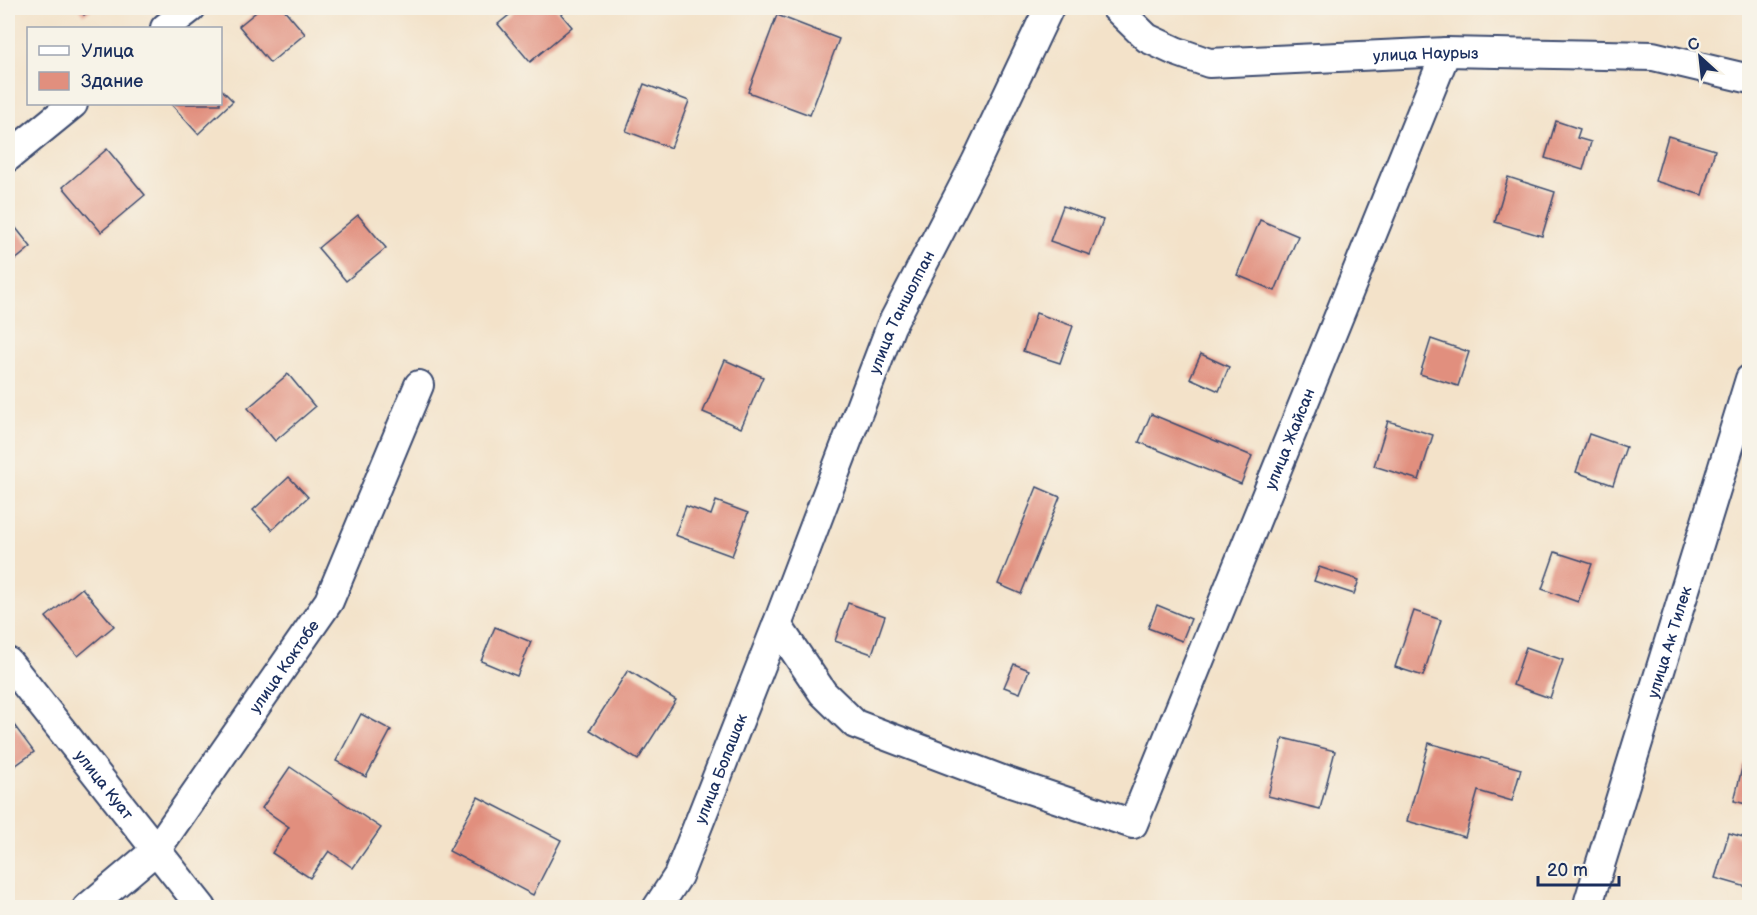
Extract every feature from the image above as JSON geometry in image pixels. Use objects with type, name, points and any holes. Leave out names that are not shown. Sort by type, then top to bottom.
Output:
[{"type":"street","points":[[166,27],[191,8]]},
{"type":"street","name":"улица Таншолпан","points":[[777,625],[891,326],[976,162],[1048,8]]},
{"type":"street","name":"улица Наурыз","points":[[1116,8],[1147,38],[1209,63],[1446,52],[1653,56],[1749,79]]},
{"type":"street","name":"улица Жайсан","points":[[777,625],[823,693],[855,724],[1005,781],[1133,824],[1446,52]]},
{"type":"street","points":[[8,157],[72,105]]},
{"type":"street","name":"улица Ак Тилек","points":[[1589,908],[1589,901],[1749,379]]},
{"type":"street","name":"улица Коктобе","points":[[87,908],[156,850],[329,601],[419,385]]},
{"type":"street","name":"улица Болашак","points":[[657,908],[678,876],[777,625]]},
{"type":"street","name":"улица Куат","points":[[8,662],[202,908]]},
{"type":"building","points":[[79,8],[93,8],[84,15]]},
{"type":"building","points":[[261,8],[283,8],[305,34],[270,63],[239,26]]},
{"type":"building","points":[[518,8],[556,8],[572,27],[530,62],[498,24]]},
{"type":"building","points":[[777,15],[839,39],[810,115],[748,92]]},
{"type":"building","points":[[644,84],[689,101],[671,148],[626,131]]},
{"type":"building","points":[[222,90],[233,101],[198,134],[172,105],[222,105]]},
{"type":"building","points":[[1556,121],[1580,129],[1577,138],[1591,142],[1583,170],[1545,158]]},
{"type":"building","points":[[1668,136],[1715,150],[1702,195],[1655,181]]},
{"type":"building","points":[[107,149],[145,195],[101,232],[63,187]]},
{"type":"building","points":[[1508,177],[1555,192],[1542,236],[1495,222]]},
{"type":"building","points":[[1063,206],[1103,220],[1090,255],[1050,241]]},
{"type":"building","points":[[358,215],[386,248],[346,281],[318,248]]},
{"type":"building","points":[[8,218],[31,247],[8,266]]},
{"type":"building","points":[[1260,220],[1298,236],[1275,291],[1237,275]]},
{"type":"building","points":[[1036,313],[1073,326],[1060,363],[1023,351]]},
{"type":"building","points":[[1431,339],[1469,352],[1458,386],[1420,374]]},
{"type":"building","points":[[1201,354],[1229,367],[1219,391],[1190,378]]},
{"type":"building","points":[[725,360],[763,377],[741,428],[703,412]]},
{"type":"building","points":[[288,374],[315,407],[275,441],[248,408]]},
{"type":"building","points":[[1151,414],[1252,456],[1241,484],[1139,442]]},
{"type":"building","points":[[1388,421],[1433,435],[1419,480],[1374,466]]},
{"type":"building","points":[[1589,434],[1626,447],[1613,485],[1576,472]]},
{"type":"building","points":[[289,477],[308,497],[272,530],[253,510]]},
{"type":"building","points":[[1037,487],[1060,497],[1021,594],[998,584]]},
{"type":"building","points":[[716,501],[748,513],[732,556],[675,535],[686,506],[711,515]]},
{"type":"building","points":[[1555,552],[1592,564],[1578,602],[1542,589]]},
{"type":"building","points":[[1319,567],[1359,580],[1354,594],[1314,581]]},
{"type":"building","points":[[82,588],[114,626],[78,656],[46,617]]},
{"type":"building","points":[[848,603],[885,616],[872,654],[835,641]]},
{"type":"building","points":[[1157,605],[1191,619],[1182,641],[1148,628]]},
{"type":"building","points":[[1414,611],[1441,620],[1423,676],[1395,667]]},
{"type":"building","points":[[495,627],[531,642],[517,676],[481,661]]},
{"type":"building","points":[[1526,647],[1563,660],[1550,698],[1513,685]]},
{"type":"building","points":[[1014,664],[1029,670],[1020,693],[1004,687]]},
{"type":"building","points":[[628,670],[676,700],[638,760],[590,730]]},
{"type":"building","points":[[1750,680],[1750,696],[1745,694]]},
{"type":"building","points":[[361,714],[391,730],[366,777],[336,761]]},
{"type":"building","points":[[11,721],[34,752],[8,771],[8,724]]},
{"type":"building","points":[[1283,738],[1335,751],[1320,809],[1268,796]]},
{"type":"building","points":[[1429,743],[1521,769],[1512,801],[1478,791],[1465,837],[1407,821]]},
{"type":"building","points":[[1743,764],[1750,766],[1750,805],[1734,801]]},
{"type":"building","points":[[290,767],[381,828],[353,868],[329,851],[310,878],[272,853],[289,827],[262,808]]},
{"type":"building","points":[[478,797],[561,840],[533,895],[449,851]]},
{"type":"building","points":[[1729,833],[1750,839],[1750,888],[1715,878]]}]
